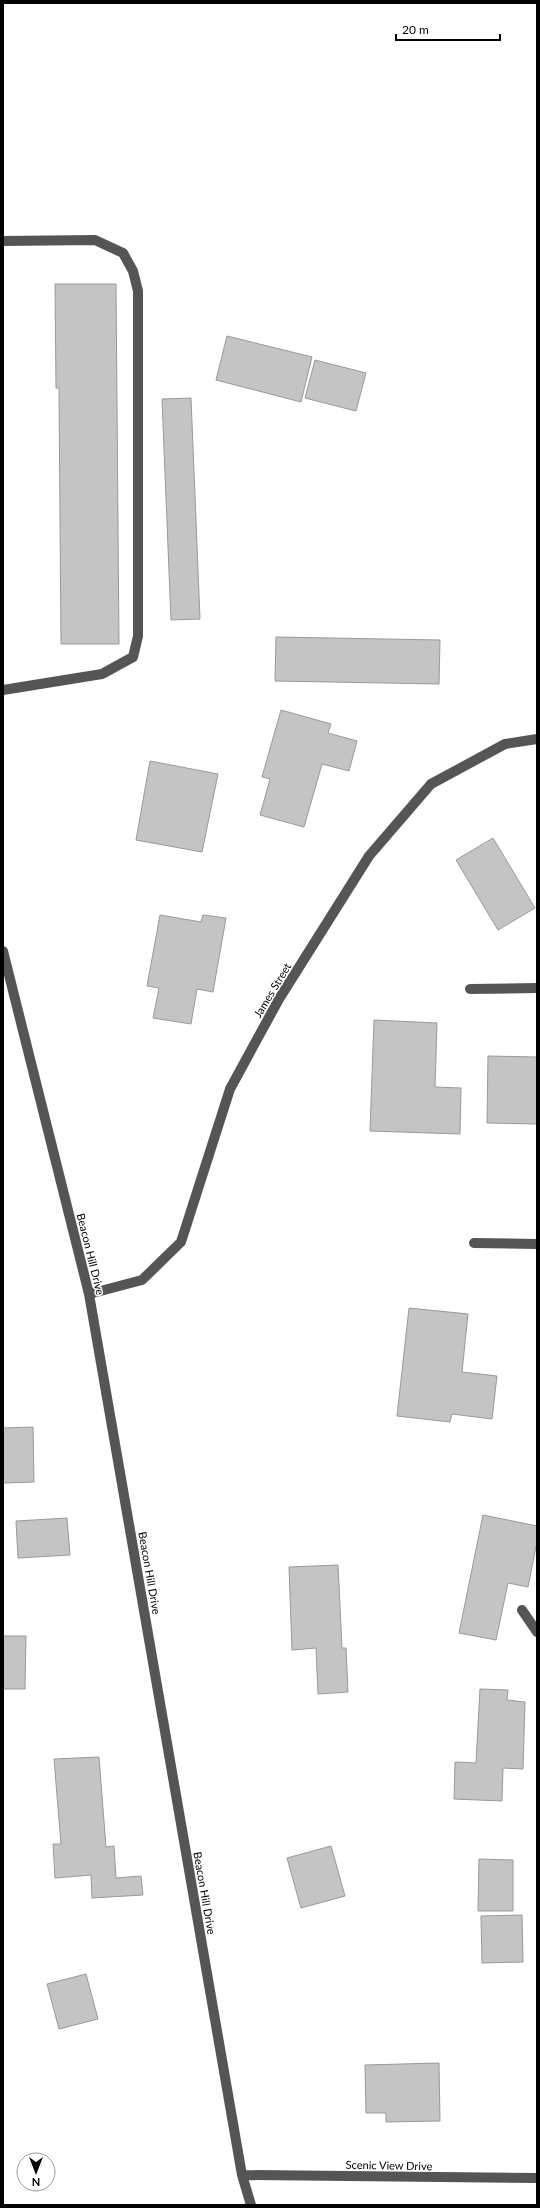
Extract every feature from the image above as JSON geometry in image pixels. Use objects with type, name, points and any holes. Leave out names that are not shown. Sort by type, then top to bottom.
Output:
[{"type":"street","points":[[3,241],[96,240],[123,252],[133,271],[138,291],[138,636],[133,657],[102,674],[3,690]]},
{"type":"street","name":"James Street","points":[[89,1294],[142,1280],[181,1242],[230,1089],[279,999],[369,856],[432,784],[505,744],[537,739]]},
{"type":"street","name":"Beacon Hill Drive","points":[[3,951],[89,1294],[242,2175],[251,2205]]},
{"type":"street","points":[[470,989],[537,988]]},
{"type":"street","points":[[474,1243],[537,1244]]},
{"type":"street","points":[[522,1610],[537,1632]]},
{"type":"street","name":"Scenic View Drive","points":[[242,2175],[537,2178]]},
{"type":"building","points":[[55,284],[116,284],[119,644],[61,644],[59,388],[56,388]]},
{"type":"building","points":[[227,336],[312,357],[301,402],[216,380]]},
{"type":"building","points":[[315,360],[366,373],[356,411],[305,398]]},
{"type":"building","points":[[191,398],[200,619],[171,620],[162,399]]},
{"type":"building","points":[[276,637],[440,640],[439,684],[275,681]]},
{"type":"building","points":[[281,710],[331,724],[328,733],[357,741],[349,771],[322,764],[304,827],[260,815],[270,779],[262,777]]},
{"type":"building","points":[[150,761],[218,774],[202,852],[136,840]]},
{"type":"building","points":[[493,838],[535,908],[498,930],[456,860]]},
{"type":"building","points":[[160,915],[201,922],[203,915],[226,918],[213,992],[197,989],[191,1024],[153,1018],[159,988],[147,986]]},
{"type":"building","points":[[374,1020],[437,1023],[435,1087],[461,1088],[460,1134],[370,1131]]},
{"type":"building","points":[[488,1056],[537,1057],[537,1124],[487,1123]]},
{"type":"building","points":[[409,1308],[468,1314],[462,1372],[497,1376],[492,1419],[452,1414],[450,1422],[397,1416]]},
{"type":"building","points":[[33,1427],[34,1482],[3,1483],[3,1428]]},
{"type":"building","points":[[483,1515],[537,1526],[537,1542],[528,1587],[508,1583],[496,1640],[459,1633]]},
{"type":"building","points":[[67,1518],[70,1555],[18,1558],[16,1521]]},
{"type":"building","points":[[338,1565],[342,1648],[346,1648],[348,1692],[318,1694],[316,1648],[292,1650],[289,1567]]},
{"type":"building","points":[[3,1636],[26,1636],[25,1689],[3,1689]]},
{"type":"building","points":[[480,1689],[508,1690],[507,1700],[525,1702],[523,1769],[503,1768],[502,1801],[454,1799],[455,1762],[476,1763]]},
{"type":"building","points":[[99,1757],[106,1847],[114,1846],[116,1878],[141,1876],[143,1895],[92,1898],[91,1875],[55,1878],[53,1844],[61,1844],[54,1759]]},
{"type":"building","points":[[331,1846],[345,1896],[301,1908],[287,1858]]},
{"type":"building","points":[[479,1859],[513,1860],[513,1911],[478,1911]]},
{"type":"building","points":[[522,1915],[523,1962],[482,1963],[481,1916]]},
{"type":"building","points":[[86,1974],[98,2019],[59,2029],[47,1984]]},
{"type":"building","points":[[439,2063],[440,2121],[386,2122],[386,2113],[366,2113],[365,2065]]}]
